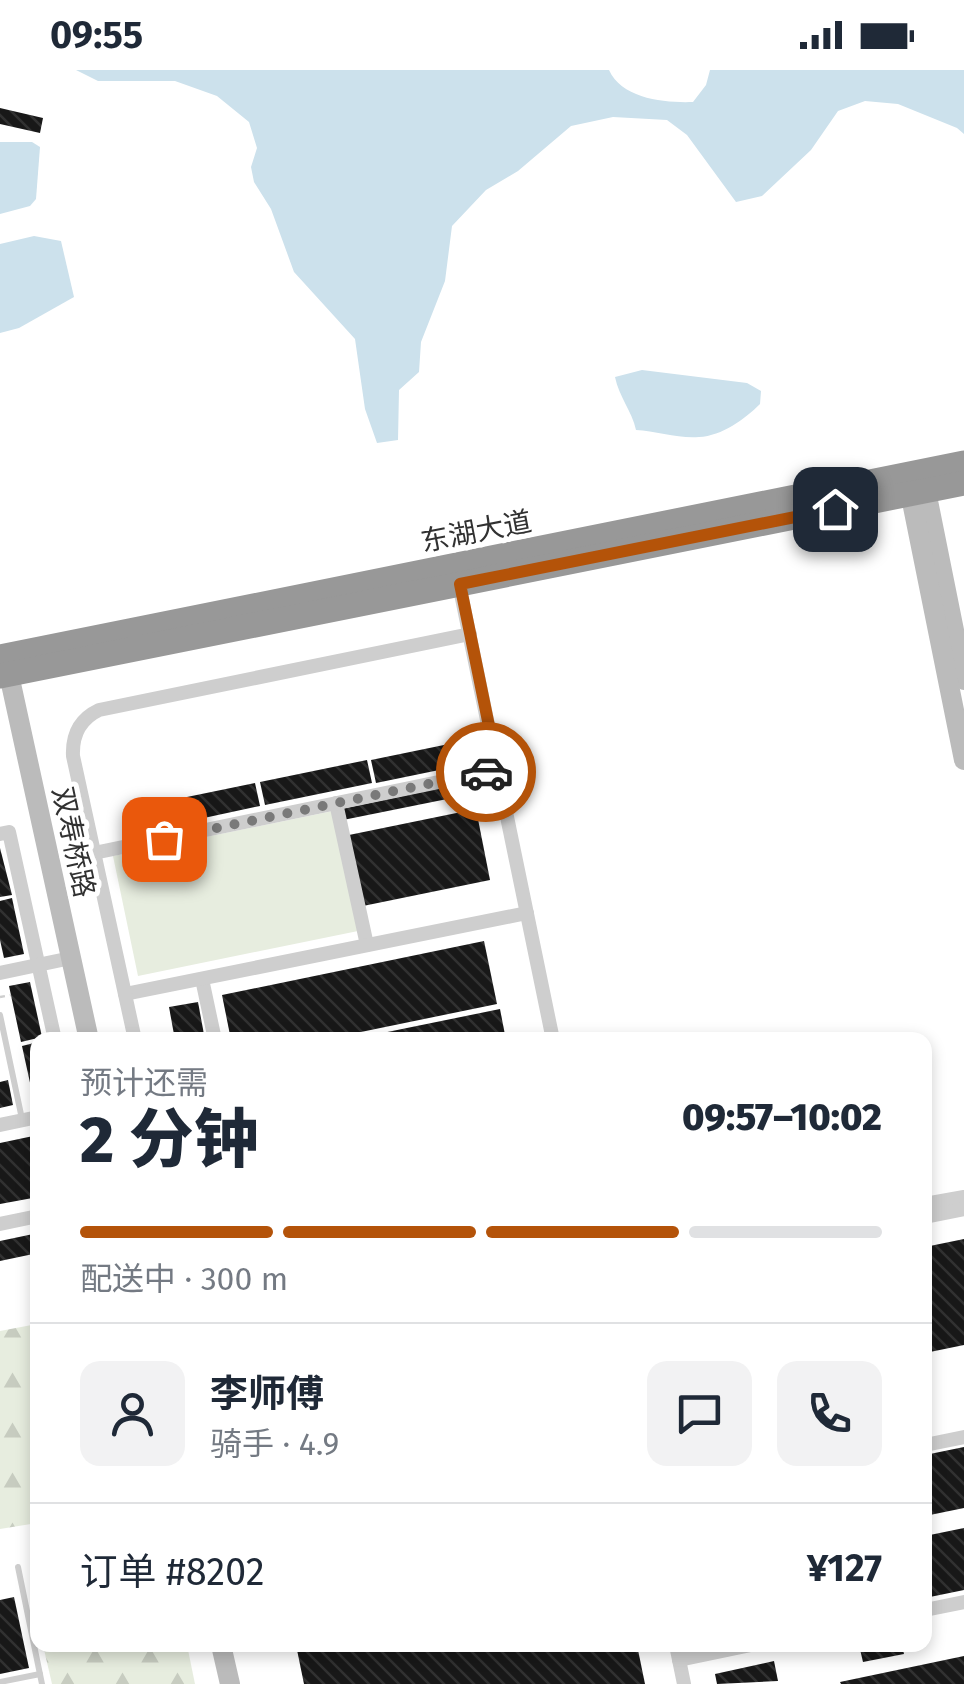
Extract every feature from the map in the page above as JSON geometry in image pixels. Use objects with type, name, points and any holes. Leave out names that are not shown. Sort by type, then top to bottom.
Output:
[{"type":"highway","name":"东湖大道","points":[[4,666],[460,584],[916,483],[964,463]]},
{"type":"highway","name":"东湖大道","points":[[4,666],[916,483],[964,482]]},
{"type":"street","points":[[916,483],[964,680]]},
{"type":"street","points":[[916,483],[964,760]]},
{"type":"street","points":[[460,584],[551,1032]]},
{"type":"street","points":[[133,1032],[73,756],[72,743],[78,727],[100,710],[470,634]]},
{"type":"street","name":"双寿桥路","points":[[4,666],[87,1032]]},
{"type":"street","points":[[94,853],[498,770]]},
{"type":"street","points":[[336,803],[367,946]]},
{"type":"street","points":[[0,834],[9,832],[53,1032]]},
{"type":"street","points":[[125,994],[527,913]]},
{"type":"street","points":[[0,973],[71,958]]},
{"type":"street","points":[[202,979],[213,1032]]},
{"type":"street","points":[[0,1125],[30,1118]]},
{"type":"street","points":[[932,1203],[964,1196]]},
{"type":"street","points":[[932,1216],[964,1209]]},
{"type":"street","points":[[0,1224],[30,1218]]},
{"type":"street","points":[[932,1444],[964,1437]]},
{"type":"street","points":[[932,1609],[964,1602]]},
{"type":"street","points":[[223,1652],[230,1684]]},
{"type":"street","points":[[677,1652],[684,1684]]},
{"type":"lane","points":[[0,1015],[12,1074],[30,1118]]},
{"type":"lane","points":[[0,1076],[12,1074]]},
{"type":"lane","points":[[18,1567],[30,1625]]},
{"type":"lane","points":[[35,1652],[42,1684]]},
{"type":"lane","points":[[0,1682],[40,1674]]},
{"type":"path","points":[[0,997],[11,994]]},
{"type":"green space","points":[[333,811],[358,931],[138,976],[113,856]]},
{"type":"green space","points":[[30,1325],[30,1524],[0,1529],[0,1331]]},
{"type":"green space","points":[[45,1652],[188,1652],[195,1684],[52,1684]]},
{"type":"water","points":[[76,70],[609,70],[615,80],[634,93],[658,100],[693,102],[706,85],[710,70],[964,70],[964,134],[898,104],[865,101],[838,111],[811,150],[762,196],[736,202],[687,135],[667,120],[613,117],[571,126],[518,171],[486,190],[452,226],[445,281],[421,342],[419,372],[399,390],[398,440],[377,443],[365,409],[355,339],[294,272],[271,209],[254,182],[251,167],[257,148],[249,122],[217,96],[175,81],[98,81]]},
{"type":"water","points":[[0,142],[32,142],[40,147],[36,199],[30,206],[0,214]]},
{"type":"water","points":[[34,236],[61,241],[74,297],[19,328],[0,333],[0,244]]},
{"type":"water","points":[[642,370],[747,383],[761,391],[760,404],[732,426],[708,436],[636,430],[615,377]]},
{"type":"building","points":[[0,108],[43,118],[40,133],[0,124]]},
{"type":"building","points":[[478,738],[483,761],[376,783],[371,760]]},
{"type":"building","points":[[367,760],[372,783],[265,805],[260,782]]},
{"type":"building","points":[[255,783],[260,806],[153,829],[148,805]]},
{"type":"building","points":[[464,783],[467,795],[343,820],[341,809]]},
{"type":"building","points":[[476,809],[490,880],[363,906],[349,835]]},
{"type":"building","points":[[0,848],[12,895],[0,897]]},
{"type":"building","points":[[12,898],[24,954],[4,958],[0,901]]},
{"type":"building","points":[[484,941],[497,1004],[361,1032],[229,1032],[222,995]]},
{"type":"building","points":[[30,982],[41,1032],[30,1032],[30,1040],[21,1042],[9,986]]},
{"type":"building","points":[[198,1002],[204,1032],[174,1032],[169,1007]]},
{"type":"building","points":[[500,1009],[504,1032],[387,1032]]},
{"type":"building","points":[[30,1044],[30,1083],[22,1046]]},
{"type":"building","points":[[8,1080],[13,1105],[0,1108],[0,1082]]},
{"type":"building","points":[[30,1137],[30,1198],[0,1204],[0,1143]]},
{"type":"building","points":[[30,1235],[30,1255],[0,1261],[0,1241]]},
{"type":"building","points":[[964,1239],[964,1345],[932,1352],[932,1246]]},
{"type":"building","points":[[964,1447],[964,1508],[932,1515],[932,1454]]},
{"type":"building","points":[[964,1528],[964,1590],[932,1597],[932,1535]]},
{"type":"building","points":[[14,1597],[29,1668],[0,1674],[0,1600]]},
{"type":"building","points":[[297,1652],[638,1652],[645,1684],[304,1684]]},
{"type":"building","points":[[861,1652],[904,1654],[863,1662]]},
{"type":"building","points":[[964,1656],[964,1684],[840,1682]]},
{"type":"building","points":[[774,1661],[778,1681],[717,1684],[715,1674]]},
{"type":"way so far","points":[[164,839],[486,772]]},
{"type":"route","points":[[486,772],[498,770],[460,584],[835,509]]}]
